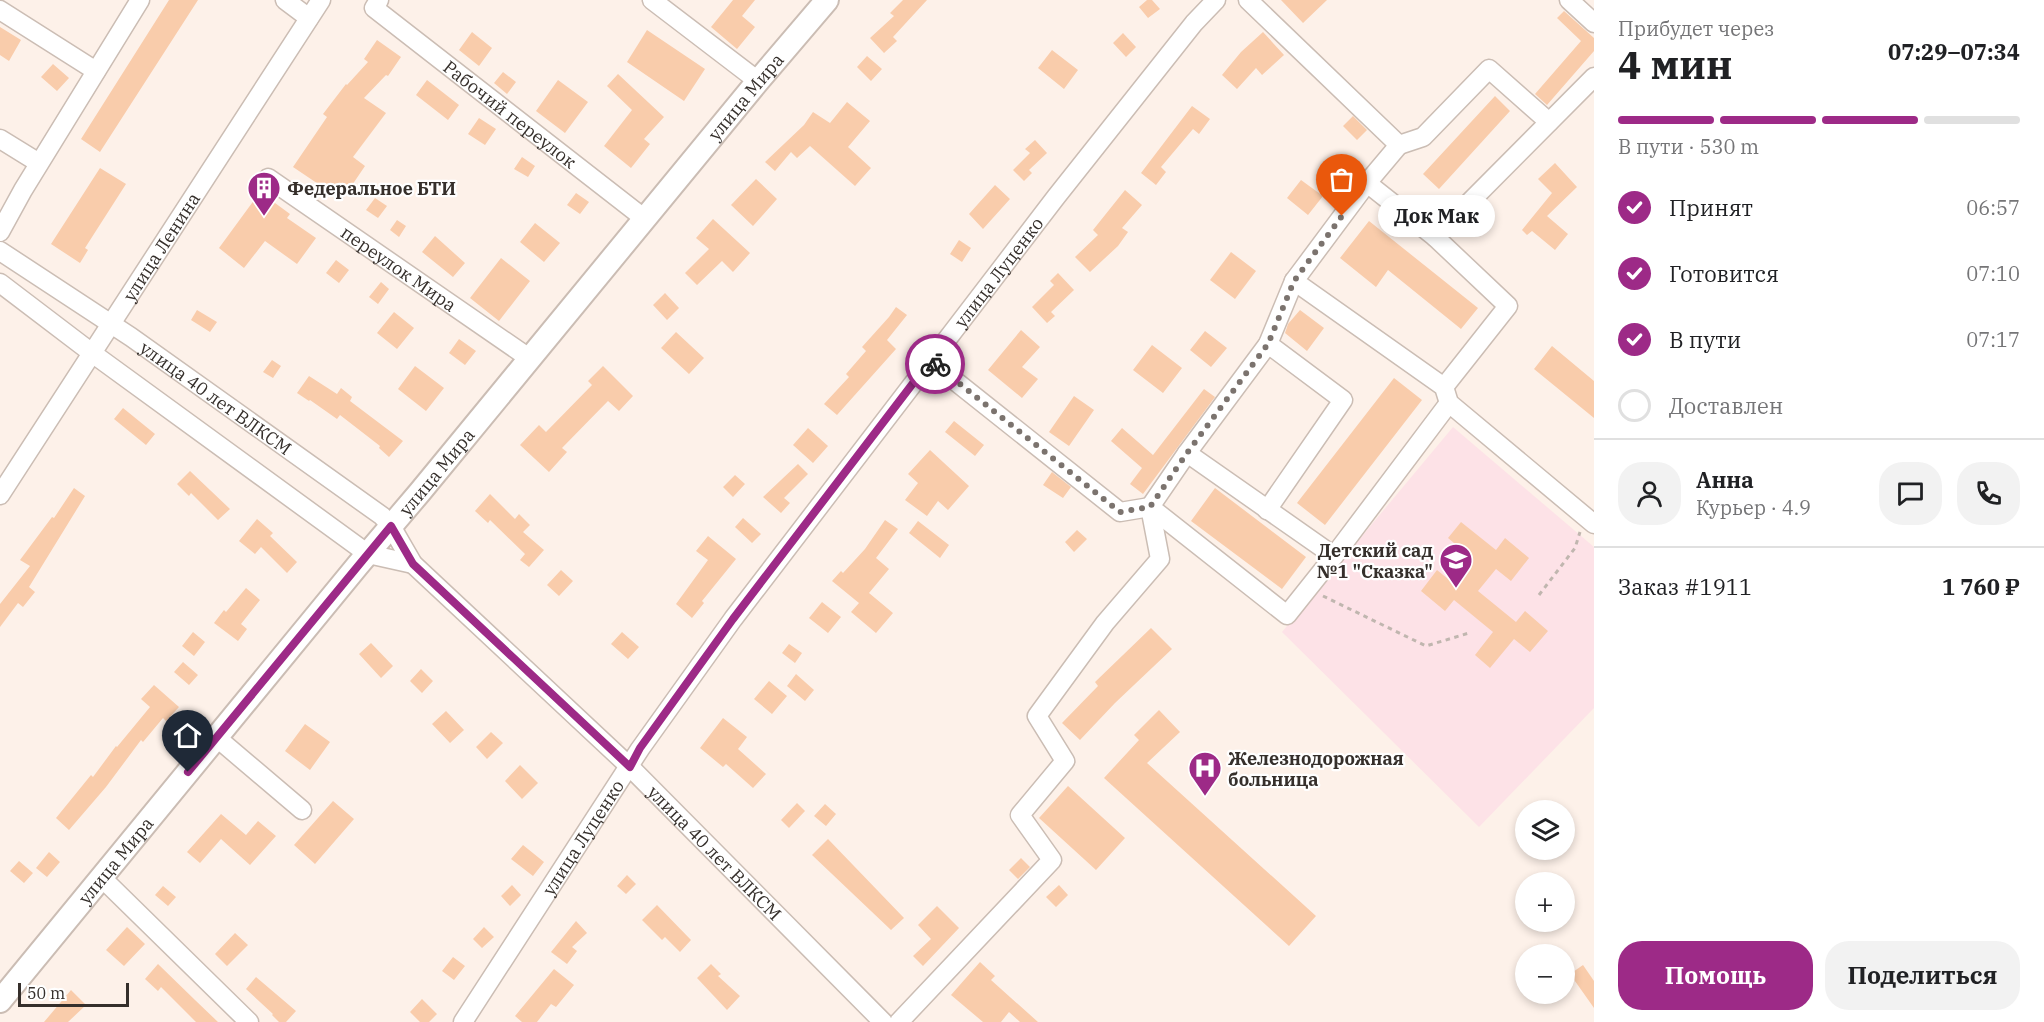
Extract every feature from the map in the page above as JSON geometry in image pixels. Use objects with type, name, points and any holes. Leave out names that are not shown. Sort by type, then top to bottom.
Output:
[{"type":"main road","name":"улица Мира","points":[[0,1001],[827,0]]},
{"type":"street","points":[[0,232],[39,163],[140,0]]},
{"type":"street","points":[[285,0],[309,18]]},
{"type":"street","name":"улица Ленина","points":[[0,495],[321,0]]},
{"type":"street","points":[[652,0],[758,81]]},
{"type":"street","name":"улица Луценко","points":[[463,1022],[630,767],[640,748],[733,619],[1136,96],[1194,23],[1216,0]]},
{"type":"street","points":[[1248,0],[1400,145]]},
{"type":"street","name":"Рабочий переулок","points":[[376,4],[645,219]]},
{"type":"street","points":[[0,10],[96,71]]},
{"type":"street","points":[[899,1022],[1052,860],[1020,814],[1065,761],[1037,716],[1105,623],[1160,559],[1150,507],[1268,344],[1294,281],[1367,183],[1400,145],[1423,137],[1489,69],[1549,122]]},
{"type":"street","points":[[1435,237],[1594,77]]},
{"type":"street","points":[[0,138],[39,163]]},
{"type":"street","name":"переулок Мира","points":[[268,178],[529,358]]},
{"type":"street","points":[[930,361],[1120,512],[1150,507],[1287,615],[1334,556],[1508,306],[1435,237],[1367,183]]},
{"type":"street","name":"улица 40 лет ВЛКСМ","points":[[0,251],[111,324],[382,516],[391,526],[413,564],[630,767],[882,1022]]},
{"type":"street","points":[[1294,281],[1446,395],[1589,520]]},
{"type":"street","name":"улица 40 лет ВЛКСМ","points":[[0,283],[92,353],[368,554],[413,564]]},
{"type":"street","points":[[1267,510],[1343,400],[1268,344]]},
{"type":"street","points":[[1187,453],[1334,556]]},
{"type":"street","points":[[216,737],[302,810]]},
{"type":"street","points":[[101,877],[249,1022]]},
{"type":"path","points":[[1539,596],[1575,548],[1589,520]]},
{"type":"path","points":[[1308,588],[1426,646],[1469,633]]},
{"type":"shaded area","name":"Детский сад №1 \"Сказка\"","points":[[1453,427],[1594,547],[1594,708],[1479,827],[1282,632]]},
{"type":"building","points":[[169,0],[198,0],[100,152],[81,139]]},
{"type":"building","points":[[733,0],[755,0],[742,16],[755,27],[737,49],[711,27]]},
{"type":"building","points":[[903,0],[927,0],[893,37],[897,41],[884,53],[870,38],[894,16],[890,13]]},
{"type":"building","points":[[1147,0],[1152,0],[1160,9],[1148,18],[1139,7]]},
{"type":"building","points":[[1281,0],[1327,0],[1303,23]]},
{"type":"building","points":[[1564,11],[1594,38],[1594,51],[1547,105],[1535,94],[1581,41],[1557,18]]},
{"type":"building","points":[[0,27],[21,40],[9,61],[0,55]]},
{"type":"building","points":[[647,30],[705,69],[684,101],[627,62]]},
{"type":"building","points":[[472,32],[492,48],[479,66],[459,50]]},
{"type":"building","points":[[1263,32],[1284,55],[1262,75],[1256,68],[1237,89],[1222,75],[1241,52]]},
{"type":"building","points":[[1123,33],[1136,47],[1126,57],[1113,43]]},
{"type":"building","points":[[377,40],[401,57],[388,76],[386,75],[364,98],[386,113],[353,157],[365,166],[342,200],[293,167],[327,117],[323,114],[346,84],[368,62],[364,59]]},
{"type":"building","points":[[1052,50],[1078,70],[1064,89],[1038,68]]},
{"type":"building","points":[[867,56],[882,69],[871,81],[857,67]]},
{"type":"building","points":[[53,64],[69,78],[57,91],[41,77]]},
{"type":"building","points":[[503,72],[516,82],[507,94],[494,83]]},
{"type":"building","points":[[618,74],[664,117],[644,139],[650,144],[631,168],[604,146],[632,110],[607,86]]},
{"type":"building","points":[[427,80],[459,105],[448,120],[416,95]]},
{"type":"building","points":[[558,80],[588,102],[565,133],[536,111]]},
{"type":"building","points":[[1495,96],[1510,111],[1439,189],[1423,174]]},
{"type":"building","points":[[847,102],[870,121],[848,147],[871,168],[855,186],[810,146],[797,158],[791,152],[775,171],[765,162],[804,125],[813,112],[830,123]]},
{"type":"building","points":[[1192,106],[1210,119],[1199,134],[1193,129],[1161,167],[1166,172],[1156,185],[1141,173]]},
{"type":"building","points":[[1353,116],[1367,130],[1357,140],[1343,126]]},
{"type":"building","points":[[479,118],[496,129],[485,145],[468,134]]},
{"type":"building","points":[[1035,140],[1047,153],[1029,170],[1032,173],[1024,181],[1013,170],[1030,153],[1025,149]]},
{"type":"building","points":[[522,157],[535,166],[528,177],[514,169]]},
{"type":"building","points":[[1555,163],[1577,187],[1547,216],[1568,234],[1555,250],[1532,231],[1527,235],[1522,230],[1552,193],[1538,179]]},
{"type":"building","points":[[100,168],[126,184],[85,248],[88,250],[80,263],[51,244]]},
{"type":"building","points":[[756,179],[777,199],[753,226],[731,205]]},
{"type":"building","points":[[1301,180],[1323,196],[1308,215],[1287,198]]},
{"type":"building","points":[[995,185],[1010,199],[983,229],[969,214]]},
{"type":"building","points":[[1125,190],[1142,205],[1122,228],[1128,232],[1118,246],[1090,272],[1075,257],[1098,235],[1093,230]]},
{"type":"building","points":[[260,192],[290,214],[287,218],[316,238],[297,264],[265,241],[244,268],[219,248]]},
{"type":"building","points":[[576,193],[589,202],[580,214],[567,205]]},
{"type":"building","points":[[375,198],[387,206],[378,218],[366,210]]},
{"type":"building","points":[[713,219],[750,253],[733,272],[722,261],[697,285],[685,273],[709,249],[696,238]]},
{"type":"building","points":[[397,220],[406,226],[399,237],[390,230]]},
{"type":"building","points":[[1369,221],[1478,308],[1461,329],[1388,270],[1376,287],[1340,258]]},
{"type":"building","points":[[535,223],[560,243],[544,262],[520,242]]},
{"type":"building","points":[[435,236],[465,263],[453,277],[422,252]]},
{"type":"building","points":[[959,240],[971,248],[962,262],[950,254]]},
{"type":"building","points":[[1231,252],[1256,271],[1235,299],[1210,280]]},
{"type":"building","points":[[501,258],[530,281],[499,321],[470,298]]},
{"type":"building","points":[[336,260],[349,270],[339,283],[326,273]]},
{"type":"building","points":[[1058,273],[1074,290],[1051,312],[1055,316],[1047,323],[1032,307],[1054,285],[1050,281]]},
{"type":"building","points":[[381,282],[389,289],[378,304],[369,297]]},
{"type":"building","points":[[665,293],[679,308],[667,320],[653,305]]},
{"type":"building","points":[[896,307],[907,315],[887,340],[896,349],[837,415],[824,404],[849,377],[846,374],[866,351],[862,347]]},
{"type":"building","points":[[197,310],[217,322],[210,332],[191,320]]},
{"type":"building","points":[[1300,310],[1324,328],[1307,351],[1285,333],[1288,324]]},
{"type":"building","points":[[394,312],[414,328],[397,349],[377,333]]},
{"type":"building","points":[[1021,330],[1040,347],[1022,367],[1038,379],[1022,398],[988,370]]},
{"type":"building","points":[[1205,331],[1227,348],[1211,367],[1190,350]]},
{"type":"building","points":[[676,332],[704,358],[689,374],[661,348]]},
{"type":"building","points":[[459,339],[476,351],[465,365],[449,353]]},
{"type":"building","points":[[1152,345],[1182,368],[1163,393],[1133,370]]},
{"type":"building","points":[[1552,346],[1594,381],[1594,418],[1534,369]]},
{"type":"building","points":[[272,360],[281,366],[273,378],[263,372]]},
{"type":"building","points":[[415,366],[444,388],[426,411],[398,389]]},
{"type":"building","points":[[603,366],[633,396],[619,411],[608,401],[562,448],[567,452],[549,472],[520,445],[539,425],[546,432],[592,385],[588,381]]},
{"type":"building","points":[[309,376],[337,394],[341,388],[352,397],[350,401],[403,441],[389,457],[379,448],[380,446],[340,415],[337,419],[297,393]]},
{"type":"building","points":[[1394,378],[1422,400],[1325,525],[1297,503]]},
{"type":"building","points":[[1204,389],[1215,397],[1143,494],[1130,484],[1142,468],[1111,441],[1122,428],[1153,455]]},
{"type":"building","points":[[1074,396],[1094,410],[1069,446],[1049,432]]},
{"type":"building","points":[[123,408],[155,434],[146,445],[114,419]]},
{"type":"building","points":[[954,421],[984,445],[975,456],[945,432]]},
{"type":"building","points":[[808,428],[828,446],[813,463],[793,445]]},
{"type":"building","points":[[930,450],[969,486],[948,510],[938,501],[927,516],[905,500],[918,483],[908,474]]},
{"type":"building","points":[[798,464],[808,474],[784,498],[790,503],[781,513],[763,497]]},
{"type":"building","points":[[190,471],[230,509],[218,520],[191,493],[189,496],[177,484]]},
{"type":"building","points":[[1052,472],[1071,487],[1063,498],[1043,485]]},
{"type":"building","points":[[735,475],[745,484],[733,497],[723,487]]},
{"type":"building","points":[[74,488],[85,496],[29,587],[35,592],[23,607],[18,603],[0,627],[0,604],[30,566],[20,560],[52,517],[54,518]]},
{"type":"building","points":[[1215,488],[1306,557],[1282,589],[1191,521]]},
{"type":"building","points":[[490,494],[515,519],[519,514],[530,525],[523,532],[544,550],[529,567],[520,560],[525,554],[490,520],[488,523],[475,511]]},
{"type":"building","points":[[743,518],[761,534],[752,543],[735,527]]},
{"type":"building","points":[[257,519],[273,533],[270,536],[297,562],[287,573],[261,547],[255,554],[239,541]]},
{"type":"building","points":[[885,520],[898,529],[876,558],[889,569],[869,593],[893,613],[876,633],[851,612],[859,603],[832,581],[841,571],[843,573],[865,549]]},
{"type":"building","points":[[918,521],[949,545],[940,558],[909,533]]},
{"type":"building","points":[[1461,522],[1496,550],[1505,538],[1529,558],[1511,581],[1496,569],[1478,591],[1516,622],[1525,611],[1548,631],[1530,652],[1514,639],[1490,668],[1475,655],[1493,632],[1454,600],[1445,611],[1421,591],[1437,570],[1453,583],[1473,559],[1448,538]]},
{"type":"building","points":[[1077,530],[1087,539],[1074,552],[1065,542]]},
{"type":"building","points":[[708,536],[736,559],[702,601],[704,603],[692,618],[676,604],[708,560],[696,551]]},
{"type":"building","points":[[561,570],[573,581],[559,596],[547,585]]},
{"type":"building","points":[[246,588],[260,600],[241,624],[247,629],[238,641],[214,623]]},
{"type":"building","points":[[822,602],[841,617],[828,633],[809,618]]},
{"type":"building","points":[[1151,628],[1172,649],[1080,740],[1062,723],[1098,686],[1095,682]]},
{"type":"building","points":[[193,632],[205,642],[194,656],[182,646]]},
{"type":"building","points":[[622,632],[639,647],[628,659],[611,644]]},
{"type":"building","points":[[371,643],[393,666],[381,678],[359,654]]},
{"type":"building","points":[[789,644],[802,653],[795,663],[782,653]]},
{"type":"building","points":[[183,662],[198,675],[189,685],[174,672]]},
{"type":"building","points":[[421,669],[433,681],[422,693],[410,681]]},
{"type":"building","points":[[796,674],[814,690],[805,701],[787,686]]},
{"type":"building","points":[[769,681],[787,696],[772,714],[754,699]]},
{"type":"building","points":[[154,685],[179,707],[166,721],[163,718],[143,742],[141,740],[106,787],[69,830],[56,818],[150,707],[141,699]]},
{"type":"building","points":[[1159,710],[1180,732],[1147,763],[1316,916],[1289,946],[1104,778],[1139,740],[1134,735]]},
{"type":"building","points":[[446,711],[464,730],[450,743],[432,724]]},
{"type":"building","points":[[723,718],[747,737],[738,749],[766,774],[753,788],[726,764],[723,767],[700,748]]},
{"type":"building","points":[[305,724],[330,742],[310,770],[285,751]]},
{"type":"building","points":[[491,732],[503,743],[487,759],[476,747]]},
{"type":"building","points":[[520,765],[538,783],[522,799],[505,781]]},
{"type":"building","points":[[1068,786],[1125,838],[1096,870],[1039,818]]},
{"type":"building","points":[[333,801],[354,819],[315,864],[294,845]]},
{"type":"building","points":[[797,803],[805,811],[789,828],[781,820]]},
{"type":"building","points":[[825,804],[836,814],[826,826],[814,816]]},
{"type":"building","points":[[221,814],[246,835],[258,821],[276,836],[250,865],[221,839],[200,863],[187,852]]},
{"type":"building","points":[[828,839],[904,918],[891,930],[812,855]]},
{"type":"building","points":[[523,845],[544,862],[533,876],[511,859]]},
{"type":"building","points":[[49,852],[60,862],[47,877],[36,868]]},
{"type":"building","points":[[1021,858],[1030,867],[1018,879],[1009,870]]},
{"type":"building","points":[[19,861],[33,873],[24,883],[10,871]]},
{"type":"building","points":[[627,875],[636,884],[626,894],[617,886]]},
{"type":"building","points":[[512,885],[521,895],[510,906],[501,896]]},
{"type":"building","points":[[1059,885],[1068,895],[1056,907],[1046,897]]},
{"type":"building","points":[[163,886],[176,897],[168,906],[155,895]]},
{"type":"building","points":[[657,905],[691,940],[680,952],[665,937],[662,940],[642,920]]},
{"type":"building","points":[[937,906],[959,928],[923,966],[913,956],[931,939],[918,925]]},
{"type":"building","points":[[576,921],[587,933],[572,947],[577,951],[567,964],[551,952]]},
{"type":"building","points":[[127,927],[145,944],[124,966],[106,950]]},
{"type":"building","points":[[484,927],[494,937],[482,948],[473,939]]},
{"type":"building","points":[[235,933],[248,945],[227,966],[215,954]]},
{"type":"building","points":[[453,957],[465,966],[454,980],[442,971]]},
{"type":"building","points":[[980,962],[995,976],[991,980],[1038,1022],[1020,1022],[1009,1012],[1001,1022],[983,1022],[951,995]]},
{"type":"building","points":[[158,964],[218,1022],[196,1022],[161,987],[158,991],[145,979]]},
{"type":"building","points":[[711,964],[721,974],[718,976],[740,996],[727,1010],[697,978]]},
{"type":"building","points":[[1583,965],[1594,981],[1594,1008],[1575,981],[1575,971]]},
{"type":"building","points":[[554,969],[574,985],[556,1007],[551,1004],[537,1022],[522,1022],[515,1016]]},
{"type":"building","points":[[256,977],[296,1011],[286,1022],[279,1022],[246,989]]},
{"type":"building","points":[[71,990],[86,1005],[68,1022],[44,1022]]},
{"type":"building","points":[[422,999],[437,1014],[429,1022],[420,1022],[410,1012]]},
{"type":"way so far","points":[[935,364],[1120,512],[1150,507],[1268,344],[1294,281],[1342,216]]},
{"type":"place","name":"Док Мак","points":[[1342,216]]},
{"type":"place","name":"Федеральное БТИ","points":[[264,217]]},
{"type":"place","name":"Детский сад №1 \"Сказка\"","points":[[1456,589]]},
{"type":"place","name":"Железнодорожная больница","points":[[1205,797]]},
{"type":"route","points":[[188,772],[391,526],[413,564],[630,767],[640,748],[733,619],[930,361],[935,364]]}]
